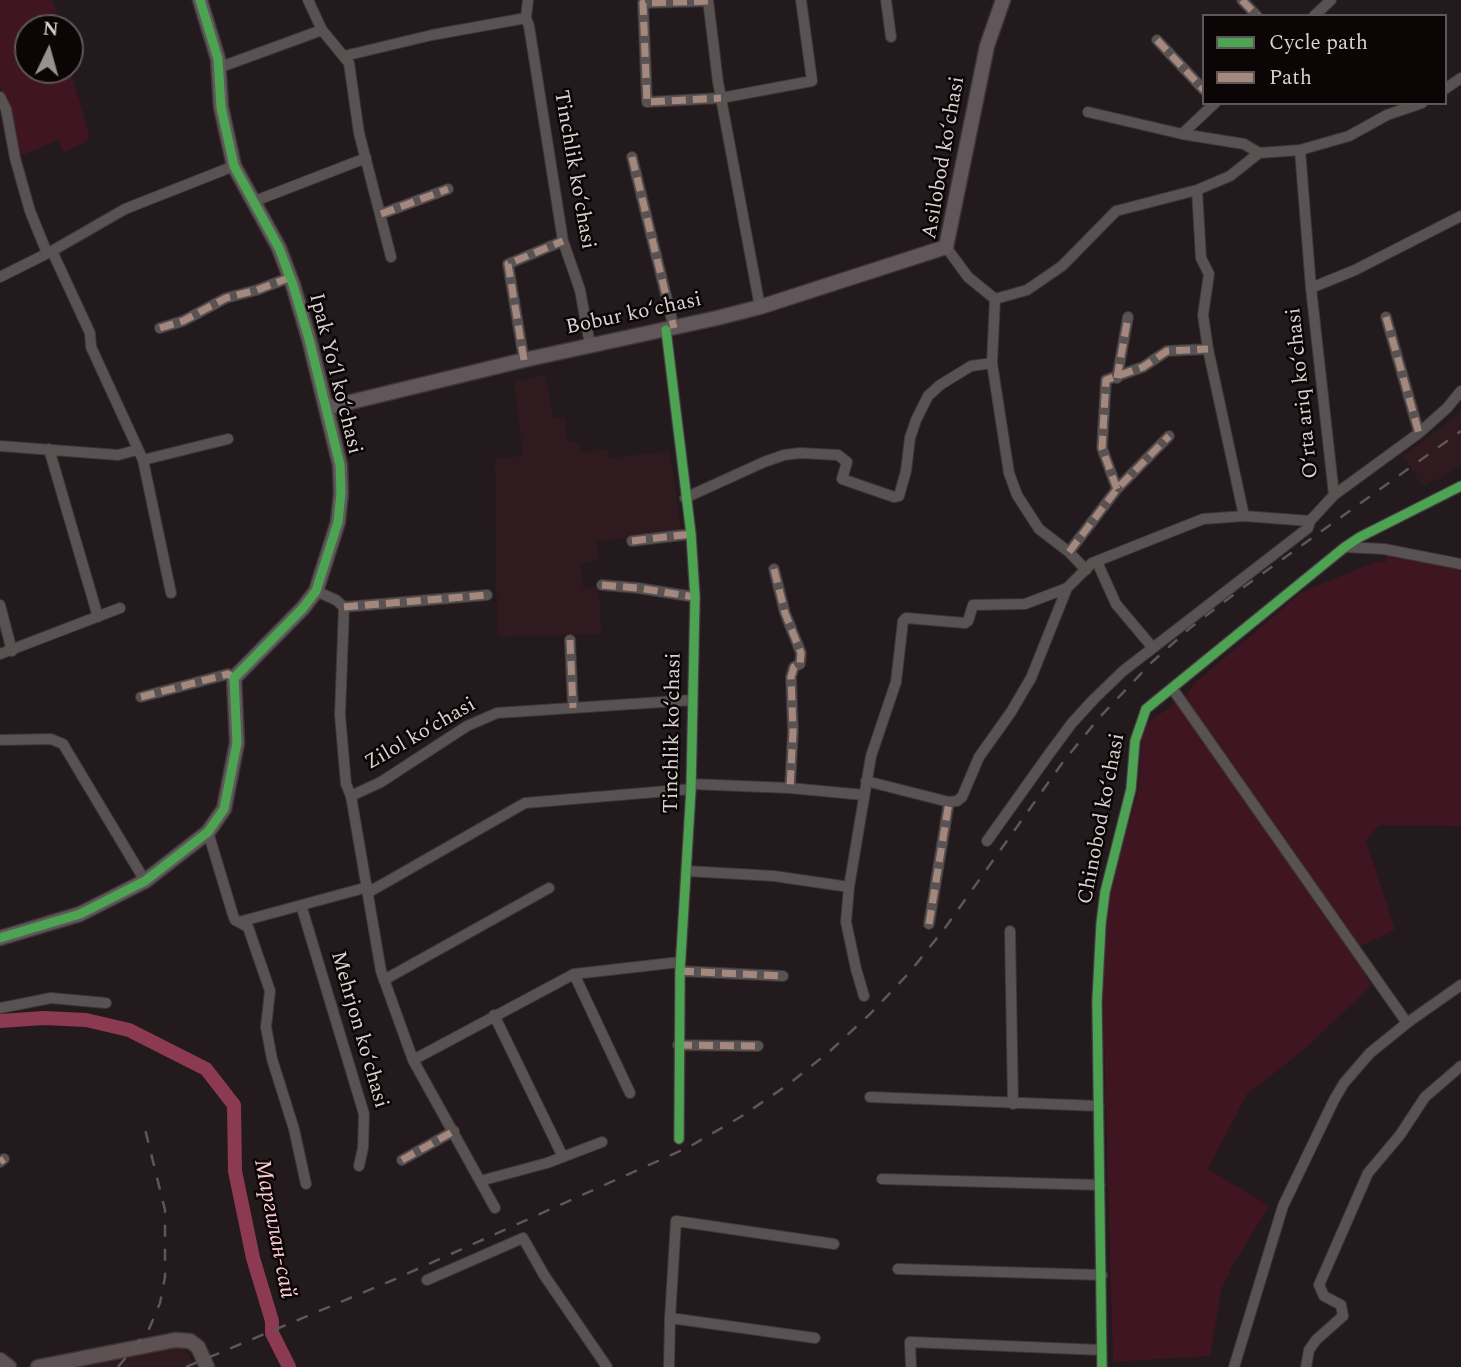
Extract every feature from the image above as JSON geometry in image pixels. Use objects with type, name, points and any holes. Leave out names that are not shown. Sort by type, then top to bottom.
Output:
[{"type":"main road","points":[[38,1367],[163,1341],[190,1341],[198,1348],[207,1367]]},
{"type":"main road","points":[[0,1360],[9,1367]]},
{"type":"street","name":"Ipak Yoʻl koʻchasi","points":[[200,0],[218,68],[221,107],[234,166],[255,201],[291,277],[340,465],[338,522],[316,591],[303,608],[234,678]]},
{"type":"street","points":[[308,0],[322,30],[349,63],[354,108],[391,257]]},
{"type":"street","name":"Tinchlik koʻchasi","points":[[528,0],[526,18],[563,241],[580,290],[590,345]]},
{"type":"street","points":[[760,307],[721,98],[708,1],[643,3],[647,102],[721,98],[812,81],[801,0]]},
{"type":"street","points":[[886,0],[891,37]]},
{"type":"street","name":"Asilobod koʻchasi","points":[[995,299],[968,277],[946,247],[987,46],[1003,0]]},
{"type":"street","points":[[1242,0],[1255,14]]},
{"type":"street","points":[[1316,14],[1331,0]]},
{"type":"street","points":[[344,56],[432,35],[526,18]]},
{"type":"street","points":[[218,68],[322,30]]},
{"type":"street","points":[[1157,40],[1202,88]]},
{"type":"street","points":[[0,97],[6,109],[15,158],[30,211],[90,333],[91,347],[143,460],[171,593]]},
{"type":"street","points":[[1182,134],[1213,105]]},
{"type":"street","points":[[1086,570],[1069,552],[1039,529],[1017,495],[1009,473],[992,363],[995,299],[1027,290],[1062,266],[1116,211],[1197,190],[1230,176],[1259,153],[1300,150],[1349,136],[1387,115],[1416,105]]},
{"type":"street","points":[[1088,112],[1182,134],[1244,144],[1259,153]]},
{"type":"street","points":[[1300,150],[1311,288]]},
{"type":"street","name":"Tinchlik koʻchasi","points":[[632,157],[670,329],[695,597],[691,787],[680,967],[679,1139]]},
{"type":"street","points":[[255,201],[366,158]]},
{"type":"street","points":[[0,277],[125,209],[234,166]]},
{"type":"street","points":[[381,214],[448,189]]},
{"type":"street","points":[[1197,190],[1201,258],[1209,274],[1203,315],[1244,516]]},
{"type":"street","name":"Oʻrta ariq koʻchasi","points":[[1461,216],[1355,270],[1311,288],[1334,495],[1419,433],[1447,408],[1461,391]]},
{"type":"street","points":[[524,360],[508,264],[563,241]]},
{"type":"street","name":"Bobur koʻchasi","points":[[326,408],[760,307],[946,247]]},
{"type":"street","points":[[160,328],[183,321],[226,298],[291,277]]},
{"type":"street","points":[[1117,378],[1128,317]]},
{"type":"street","points":[[1386,317],[1419,433]]},
{"type":"street","points":[[1117,489],[1102,448],[1106,380],[1143,367],[1167,351],[1208,349]]},
{"type":"street","points":[[685,498],[764,462],[800,453],[838,455],[846,462],[842,479],[894,498],[899,496],[906,471],[910,438],[928,396],[940,385],[971,366],[992,363]]},
{"type":"street","points":[[1069,552],[1117,489],[1169,436]]},
{"type":"street","points":[[143,460],[228,439]]},
{"type":"street","points":[[0,446],[118,455],[137,450]]},
{"type":"street","points":[[49,449],[98,617]]},
{"type":"street","name":"Chinobod koʻchasi","points":[[1102,1367],[1097,1001],[1101,924],[1105,892],[1130,789],[1135,741],[1146,709],[1345,547],[1461,486]]},
{"type":"street","points":[[987,841],[1072,723],[1123,671],[1308,528],[1310,521],[1334,495]]},
{"type":"street","points":[[864,996],[846,922],[849,887],[871,756],[896,682],[906,618],[965,623],[973,605],[1025,604],[1067,588],[1097,562],[1203,519],[1244,516],[1310,521]]},
{"type":"street","points":[[632,541],[691,534]]},
{"type":"street","points":[[1345,547],[1384,549],[1461,564]]},
{"type":"street","points":[[1097,562],[1116,604],[1153,648]]},
{"type":"street","points":[[774,569],[785,613],[801,653],[800,664],[794,667],[791,677],[793,731],[790,788]]},
{"type":"street","points":[[602,585],[695,597]]},
{"type":"street","points":[[866,781],[949,802],[962,797],[979,757],[1031,678],[1067,588]]},
{"type":"street","points":[[316,591],[336,600],[344,607],[487,595]]},
{"type":"street","points":[[0,605],[12,651]]},
{"type":"street","points":[[344,607],[340,715],[346,784],[351,796]]},
{"type":"street","points":[[0,654],[120,608]]},
{"type":"street","points":[[570,640],[573,708]]},
{"type":"street","points":[[0,938],[80,914],[145,881],[208,831],[224,809],[237,743],[234,678],[228,674],[141,696]]},
{"type":"street","points":[[1172,688],[1407,1023]]},
{"type":"street","name":"Zilol ko‘chasi","points":[[495,1208],[413,1060],[384,980],[351,796],[382,782],[467,726],[497,713],[692,700]]},
{"type":"street","points":[[0,740],[51,739],[63,744],[145,881]]},
{"type":"street","points":[[239,922],[368,889],[525,803],[691,787],[790,788],[864,795]]},
{"type":"street","points":[[929,924],[949,802]]},
{"type":"street","points":[[208,831],[233,915],[248,928],[270,991],[266,1027],[306,1184]]},
{"type":"street","points":[[687,871],[774,876],[849,887]]},
{"type":"street","points":[[384,980],[549,888]]},
{"type":"street","name":"Mehrjon koʻchasi","points":[[302,905],[364,1114],[363,1147],[359,1166]]},
{"type":"street","points":[[1010,931],[1013,1104]]},
{"type":"street","points":[[413,1060],[470,1031],[494,1014],[574,974],[680,967],[783,976]]},
{"type":"street","points":[[574,974],[630,1093]]},
{"type":"street","points":[[1234,1367],[1283,1206],[1331,1104],[1365,1058],[1407,1023],[1461,985]]},
{"type":"street","points":[[0,1008],[51,998],[106,1003]]},
{"type":"street","points":[[494,1014],[563,1157]]},
{"type":"street","points":[[678,1045],[758,1046]]},
{"type":"street","points":[[1306,1367],[1309,1350],[1315,1340],[1343,1316],[1341,1305],[1324,1296],[1319,1285],[1368,1173],[1401,1135],[1425,1097],[1461,1066]]},
{"type":"street","points":[[870,1097],[1099,1106]]},
{"type":"street","points":[[402,1160],[454,1131]]},
{"type":"street","points":[[480,1181],[563,1157],[602,1142]]},
{"type":"street","points":[[882,1179],[1100,1185]]},
{"type":"street","points":[[670,1367],[676,1221],[834,1244]]},
{"type":"street","points":[[428,1280],[523,1238],[544,1275],[607,1367]]},
{"type":"street","points":[[898,1269],[1102,1275]]},
{"type":"street","points":[[670,1318],[816,1338]]},
{"type":"street","points":[[911,1367],[910,1342],[1101,1350]]},
{"type":"shaded area","points":[[0,0],[52,0],[57,14],[14,14],[14,84],[74,84],[89,134],[87,141],[64,153],[58,140],[20,156],[12,114],[0,87]]},
{"type":"shaded area","points":[[545,374],[554,418],[565,417],[566,442],[580,442],[582,453],[607,449],[609,458],[670,451],[681,531],[597,542],[599,560],[580,563],[583,588],[598,587],[602,634],[497,637],[495,458],[523,456],[514,382]]},
{"type":"shaded area","points":[[1461,412],[1461,466],[1423,487],[1403,456]]},
{"type":"shaded area","points":[[1386,554],[1459,568],[1461,574],[1461,826],[1379,825],[1366,841],[1395,930],[1354,949],[1371,986],[1300,1053],[1247,1094],[1208,1169],[1269,1206],[1231,1268],[1221,1291],[1210,1356],[1113,1362],[1102,963],[1109,896],[1138,791],[1143,726],[1187,695],[1195,683],[1302,592],[1377,561],[1385,563]]},
{"type":"shaded area","points":[[182,1347],[195,1367],[81,1367],[155,1349]]},
{"type":"waterway","name":"Маргилан-сай","points":[[0,1021],[44,1018],[86,1020],[129,1030],[206,1069],[234,1105],[235,1171],[253,1258],[272,1321],[272,1333],[289,1367]]},
{"type":"railway","points":[[186,1367],[393,1280],[689,1147],[789,1084],[830,1051],[909,973],[945,928],[1063,762],[1099,718],[1152,662],[1190,628],[1241,589],[1461,431]]},
{"type":"railway","points":[[118,1367],[149,1329],[160,1303],[165,1277],[165,1210],[145,1129]]},
{"type":"marked path","points":[[1242,0],[1255,14]]},
{"type":"marked path","points":[[708,1],[643,3],[647,102],[721,98]]},
{"type":"marked path","points":[[1157,40],[1202,88]]},
{"type":"marked path","points":[[632,157],[674,328]]},
{"type":"marked path","points":[[381,214],[448,189]]},
{"type":"marked path","points":[[524,360],[508,264],[563,241]]},
{"type":"marked path","points":[[160,328],[183,321],[226,298],[291,277]]},
{"type":"marked path","points":[[1117,378],[1128,317]]},
{"type":"marked path","points":[[1386,317],[1419,433]]},
{"type":"marked path","points":[[1117,489],[1102,448],[1106,380],[1143,367],[1167,351],[1208,349]]},
{"type":"marked path","points":[[1069,552],[1117,489],[1169,436]]},
{"type":"marked path","points":[[632,541],[691,534]]},
{"type":"marked path","points":[[774,569],[785,613],[801,653],[800,664],[794,667],[791,677],[793,731],[790,788]]},
{"type":"marked path","points":[[602,585],[695,597]]},
{"type":"marked path","points":[[344,607],[487,595]]},
{"type":"marked path","points":[[570,640],[573,708]]},
{"type":"marked path","points":[[141,697],[228,674],[234,678]]},
{"type":"marked path","points":[[929,924],[949,802]]},
{"type":"marked path","points":[[680,971],[783,976]]},
{"type":"marked path","points":[[678,1045],[758,1046]]},
{"type":"marked path","points":[[402,1160],[454,1131]]},
{"type":"marked path","points":[[0,1162],[4,1159]]},
{"type":"cycle path","points":[[0,938],[80,914],[145,881],[208,832],[224,809],[237,743],[234,678],[303,608],[316,591],[338,522],[340,465],[309,339],[279,248],[234,166],[221,107],[218,59],[200,0]]},
{"type":"cycle path","points":[[666,330],[691,534],[695,597],[691,789],[680,971],[679,1139]]},
{"type":"cycle path","points":[[1102,1367],[1097,1001],[1101,924],[1105,892],[1131,789],[1135,741],[1146,709],[1345,547],[1461,486]]}]
